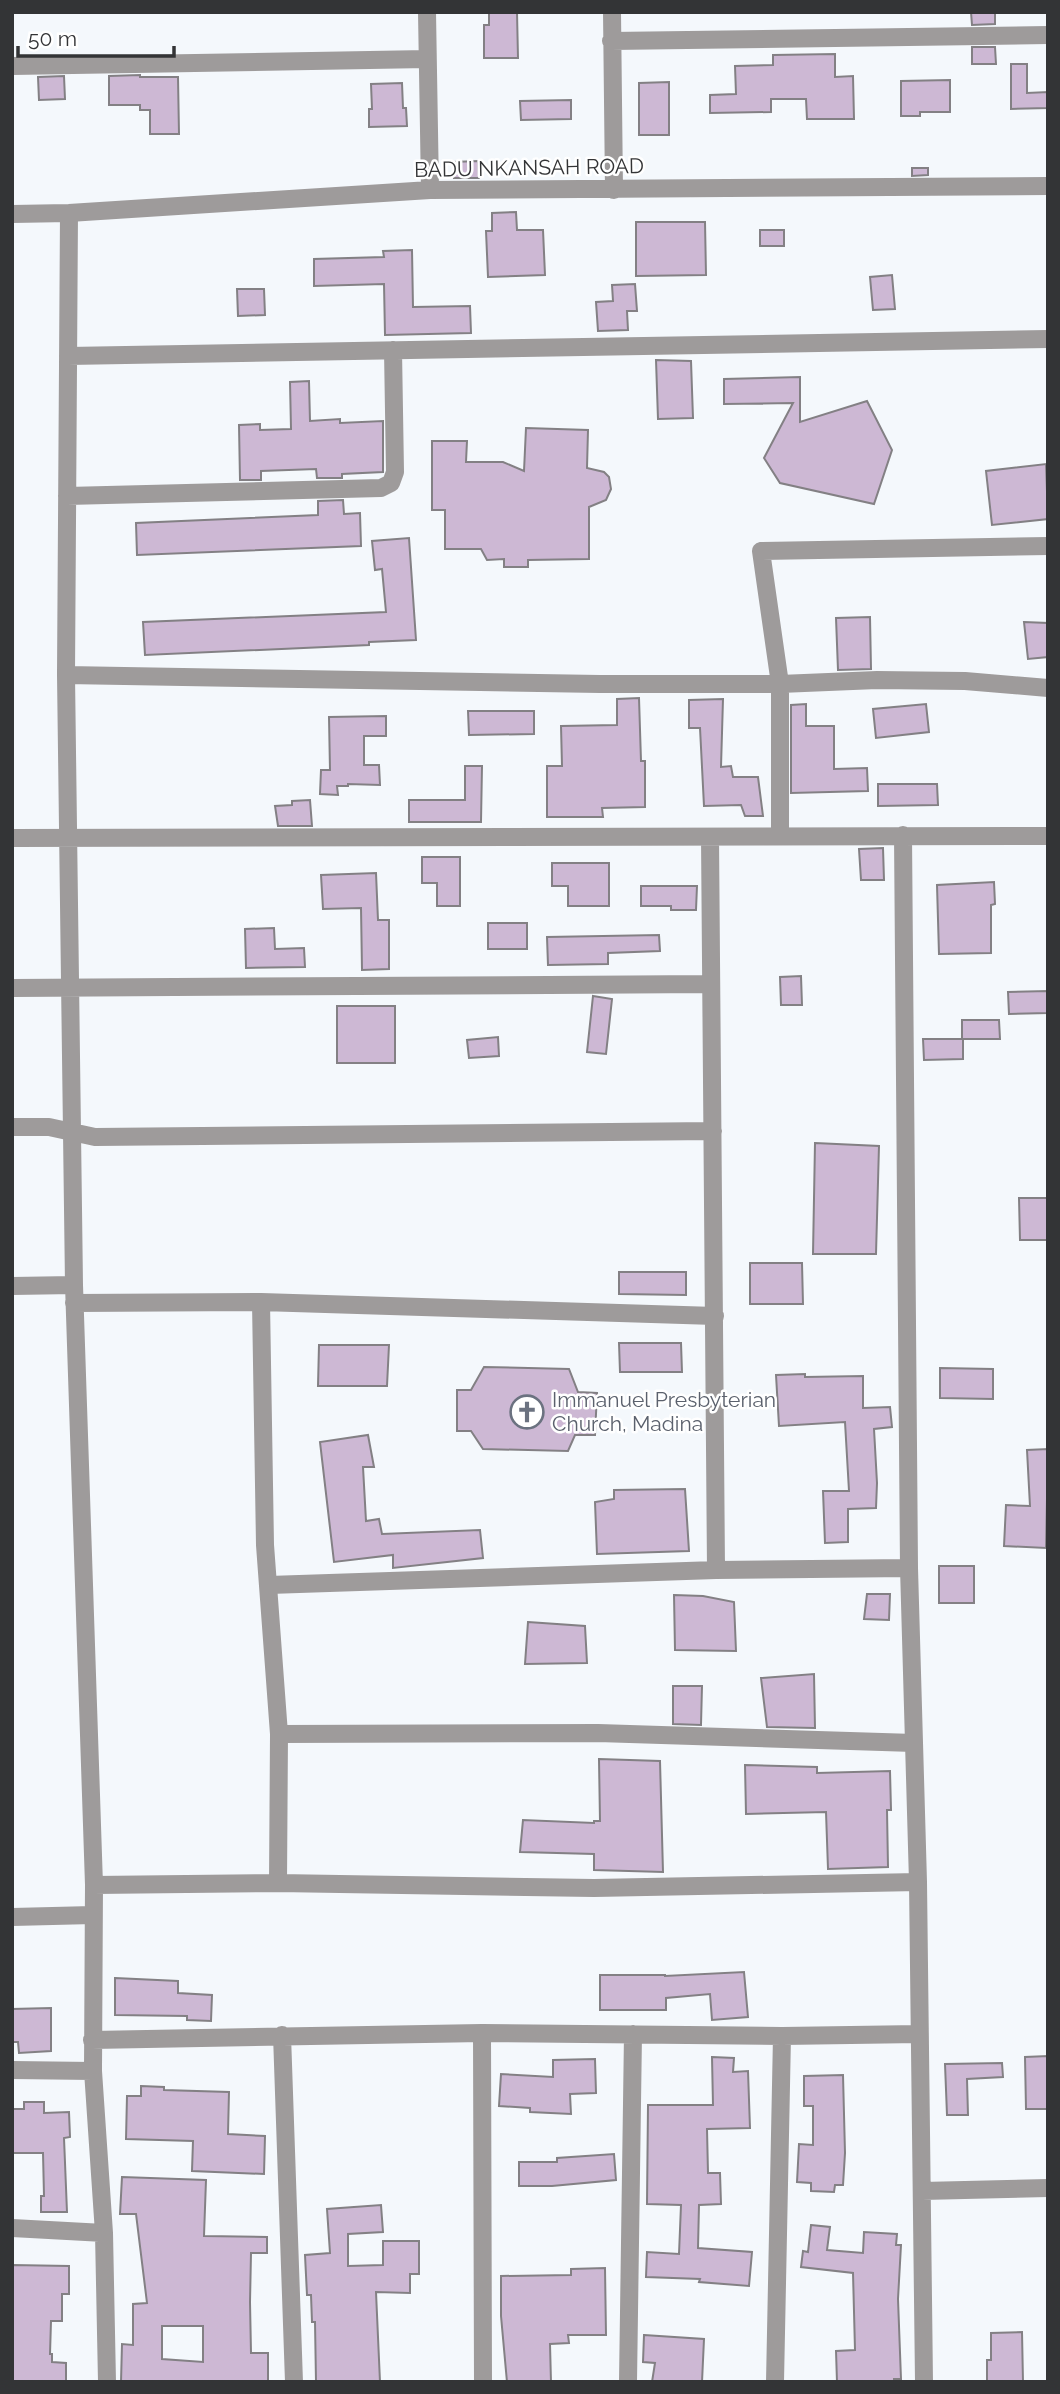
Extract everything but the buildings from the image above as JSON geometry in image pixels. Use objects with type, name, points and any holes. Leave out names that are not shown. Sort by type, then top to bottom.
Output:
[{"type":"street","points":[[427,12],[429,190]]},
{"type":"street","points":[[612,12],[614,190]]},
{"type":"street","points":[[611,41],[1048,35]]},
{"type":"street","points":[[12,66],[426,59]]},
{"type":"street","name":"BADU NKANSAH ROAD","points":[[12,214],[69,213],[429,190],[1048,186]]},
{"type":"street","points":[[69,213],[66,840],[74,1294],[94,1885],[92,2040],[104,2233],[107,2382]]},
{"type":"street","points":[[68,356],[1048,339]]},
{"type":"street","points":[[67,496],[381,488],[391,483],[394,472],[393,350]]},
{"type":"street","points":[[780,836],[780,684],[761,551],[1048,545]]},
{"type":"street","points":[[66,675],[600,684],[965,681],[1048,688]]},
{"type":"street","points":[[903,835],[909,1569],[918,1882],[924,2382]]},
{"type":"street","points":[[12,838],[66,840],[1048,835]]},
{"type":"street","points":[[710,837],[716,1570]]},
{"type":"street","points":[[12,988],[711,984]]},
{"type":"street","points":[[12,1127],[49,1127],[95,1137],[713,1131]]},
{"type":"street","points":[[12,1286],[74,1294],[261,1302],[715,1316]]},
{"type":"street","points":[[261,1302],[264,1508],[279,1734],[278,1884]]},
{"type":"street","points":[[269,1586],[716,1570],[909,1569]]},
{"type":"street","points":[[279,1734],[597,1733],[914,1743]]},
{"type":"street","points":[[94,1885],[278,1884],[594,1888],[918,1882]]},
{"type":"street","points":[[12,1917],[93,1915]]},
{"type":"street","points":[[92,2040],[482,2033],[782,2036],[919,2034]]},
{"type":"street","points":[[482,2033],[483,2382]]},
{"type":"street","points":[[628,2382],[633,2034]]},
{"type":"street","points":[[282,2035],[294,2382]]},
{"type":"street","points":[[775,2382],[782,2036]]},
{"type":"street","points":[[12,2070],[93,2071]]},
{"type":"street","points":[[922,2191],[1048,2188]]},
{"type":"street","points":[[12,2228],[104,2233]]},
{"type":"place","name":"Immanuel Presbyterian Church, Madina","points":[[527,1412]]}]
